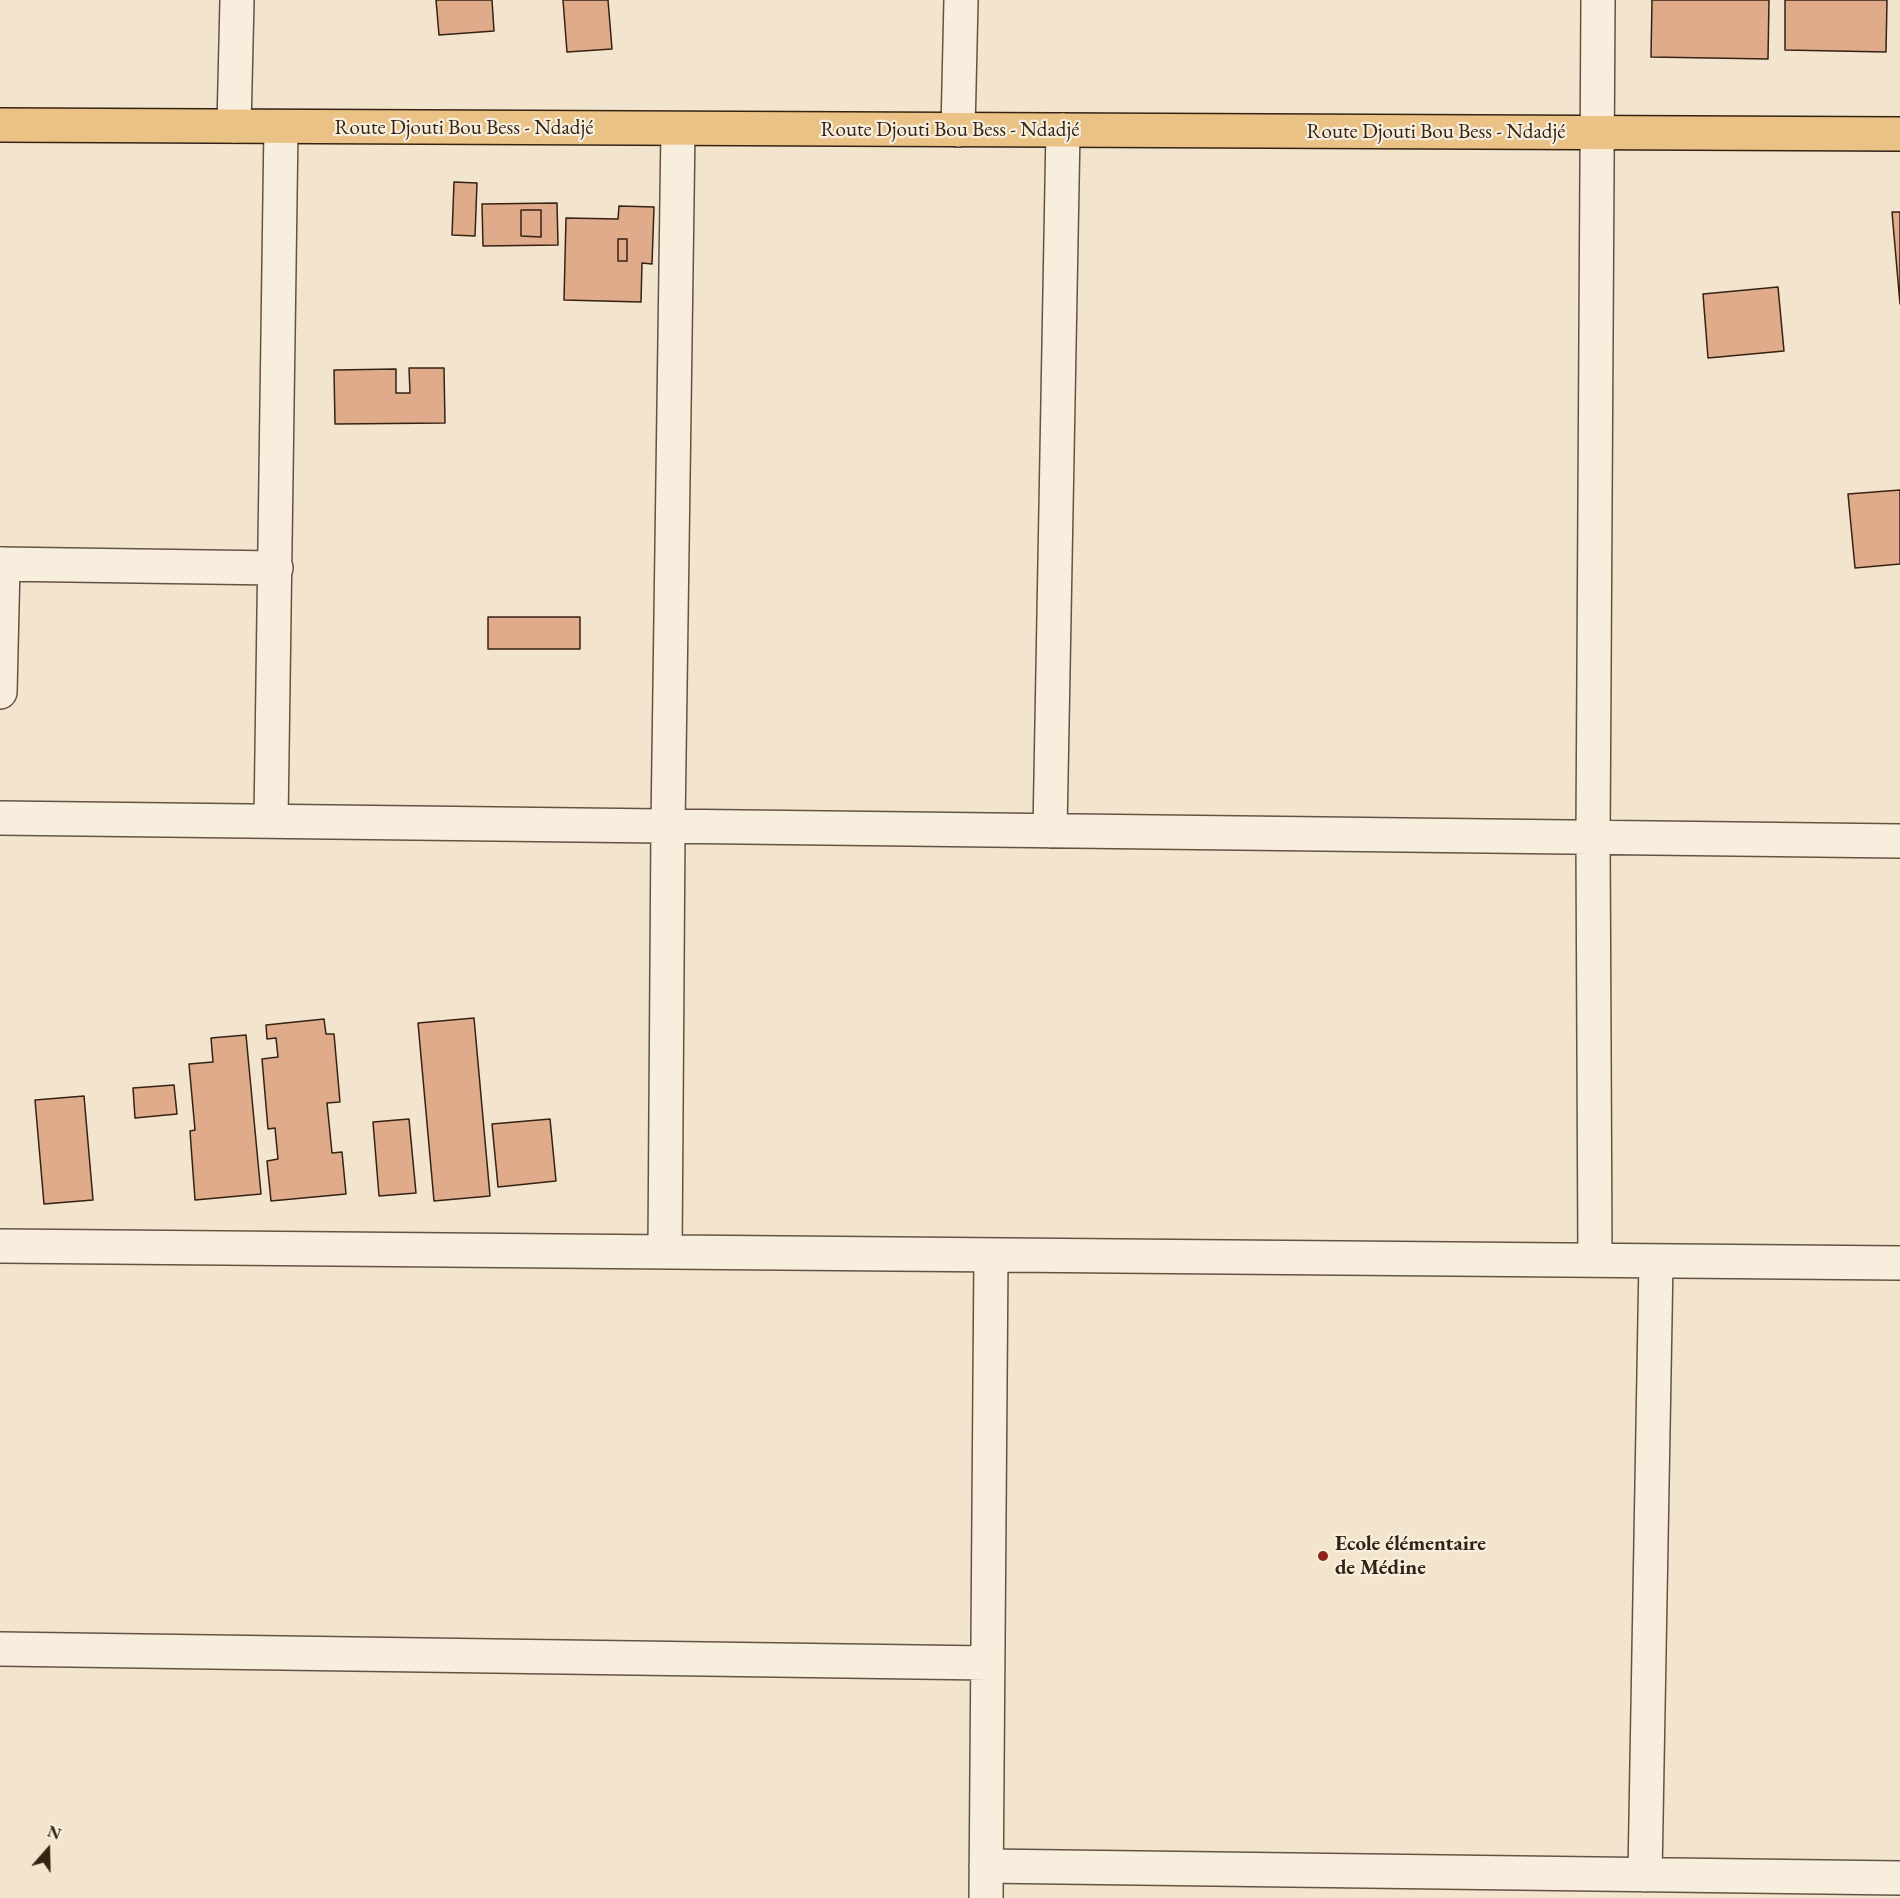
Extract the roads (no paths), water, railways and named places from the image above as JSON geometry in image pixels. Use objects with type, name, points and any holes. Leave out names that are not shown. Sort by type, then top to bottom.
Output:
[{"type":"main road","name":"Route Djouti Bou Bess - Ndadjé","points":[[0,125],[1900,134]]},
{"type":"street","points":[[234,126],[237,0]]},
{"type":"street","points":[[958,130],[961,0]]},
{"type":"street","points":[[1595,1260],[1593,837],[1598,0]]},
{"type":"street","points":[[272,821],[281,127]]},
{"type":"street","points":[[665,1252],[668,826],[678,129]]},
{"type":"street","points":[[1050,831],[1063,130]]},
{"type":"street","points":[[0,692],[1,564],[276,568]]},
{"type":"street","points":[[0,818],[1900,841]]},
{"type":"street","points":[[0,1246],[1900,1263]]},
{"type":"street","points":[[986,1898],[991,1255]]},
{"type":"street","points":[[1645,1875],[1656,1261]]},
{"type":"street","points":[[0,1649],[987,1663]]},
{"type":"street","points":[[986,1866],[1407,1885],[1645,1875],[1900,1878]]},
{"type":"place","name":"Ecole élémentaire de Médine","points":[[1323,1556]]}]
